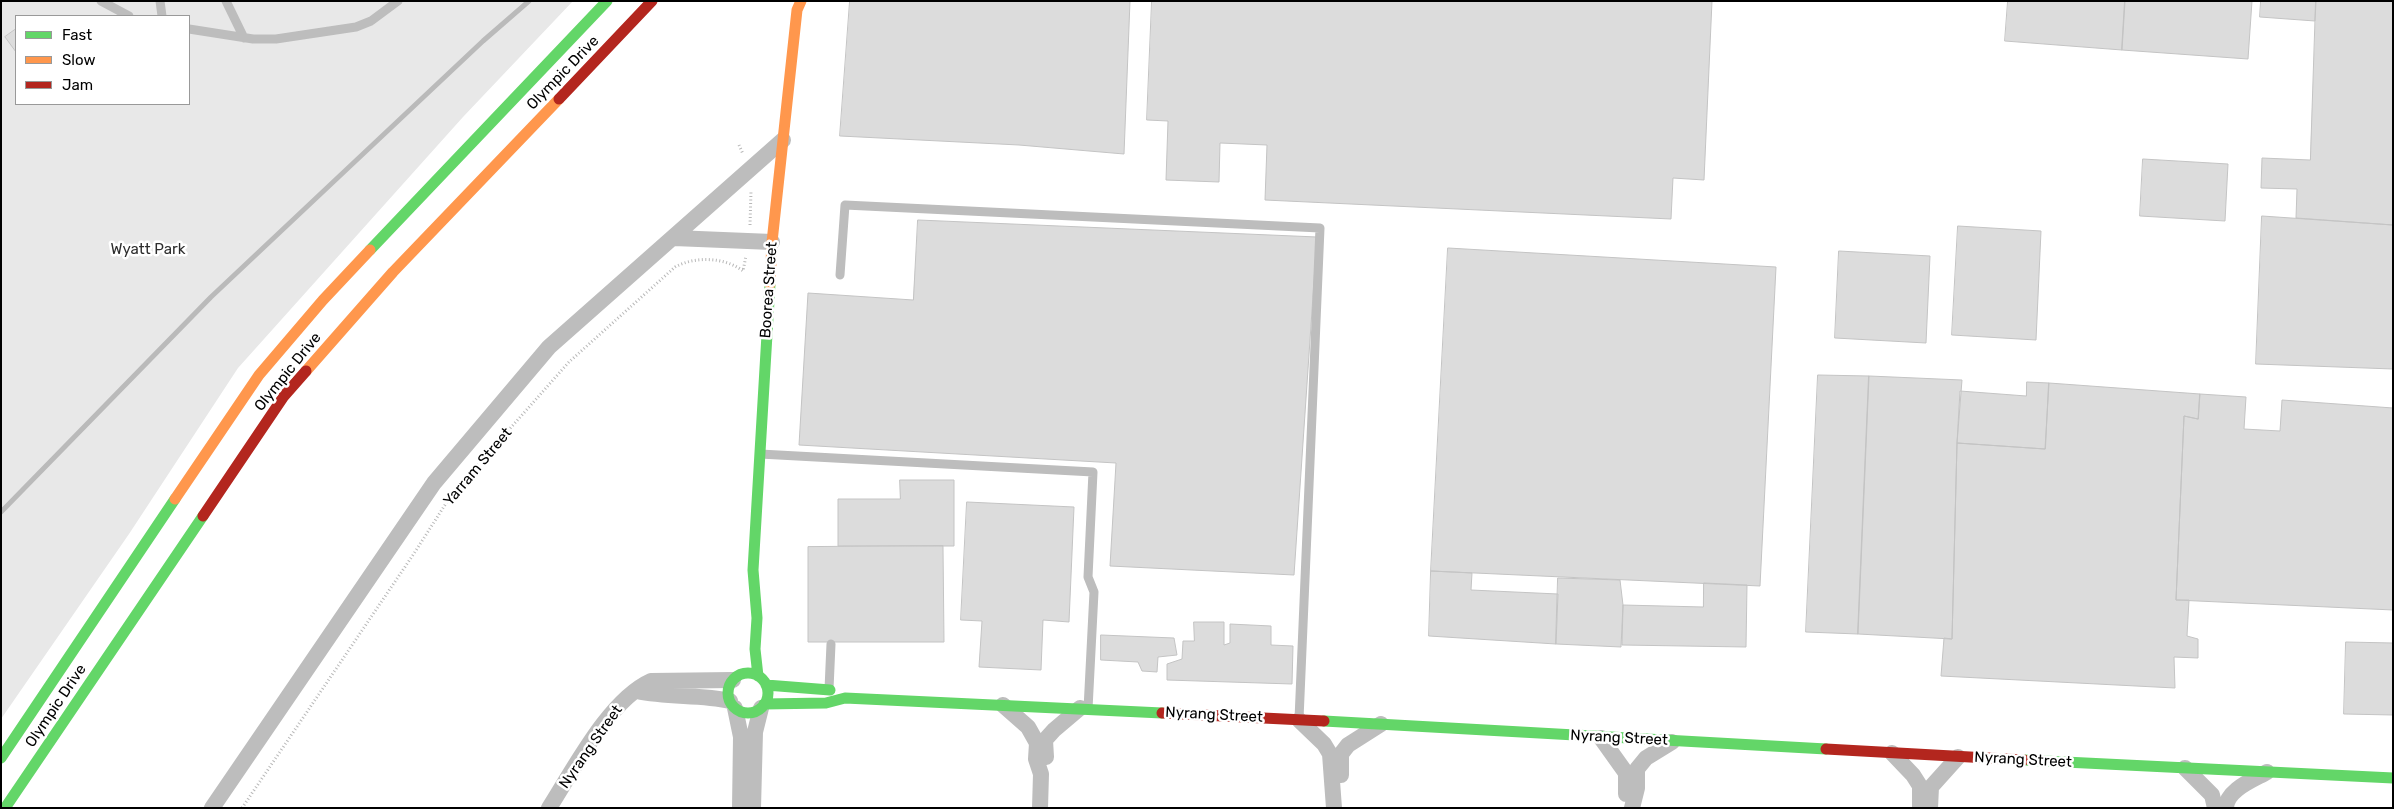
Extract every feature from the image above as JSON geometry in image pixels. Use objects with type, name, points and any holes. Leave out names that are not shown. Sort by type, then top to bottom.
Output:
[{"type":"main road","name":"Olympic Drive","points":[[1,758],[259,375],[323,300],[607,1]]},
{"type":"main road","name":"Olympic Drive","points":[[5,808],[284,396],[393,272],[652,1]]},
{"type":"main road","name":"Boorea Street","points":[[758,676],[755,649],[758,618],[753,570],[759,454],[772,242],[798,4]]},
{"type":"main road","name":"Boorea Street","points":[[743,594],[744,585],[753,570]]},
{"type":"main road","points":[[746,673],[758,676],[766,685],[768,697],[763,706],[749,713],[732,705],[728,694],[737,674],[746,673]]},
{"type":"main road","name":"Nyrang Street","points":[[766,685],[829,690],[845,698]]},
{"type":"main road","name":"Nyrang Street","points":[[763,706],[826,703],[845,698],[1084,708],[1672,742],[2393,778]]},
{"type":"street","name":"Yarram Street","points":[[212,808],[434,483],[549,347],[783,140]]},
{"type":"street","points":[[674,238],[772,242]]},
{"type":"street","name":"Nyrang Street","points":[[549,808],[613,710],[651,681],[737,674]]},
{"type":"street","points":[[637,691],[654,695],[698,697],[732,705],[741,737],[740,808]]},
{"type":"street","points":[[753,808],[755,732],[763,706]]},
{"type":"street","points":[[1003,706],[1028,726],[1037,743],[1036,759],[1041,774]]},
{"type":"street","points":[[1040,808],[1041,774],[1046,758],[1045,740],[1084,708]]},
{"type":"street","points":[[1299,720],[1324,744],[1330,754],[1334,802]]},
{"type":"street","points":[[1334,802],[1342,769],[1341,754],[1348,745],[1381,724]]},
{"type":"street","points":[[1601,738],[1626,773],[1625,791],[1631,808]]},
{"type":"street","points":[[1631,808],[1637,788],[1637,769],[1646,758],[1672,742]]},
{"type":"street","points":[[1892,753],[1913,775],[1920,786],[1920,808]]},
{"type":"street","points":[[1930,808],[1930,787],[1958,757]]},
{"type":"street","points":[[2185,768],[2212,795],[2215,808]]},
{"type":"street","points":[[2226,808],[2226,800],[2231,794],[2266,772]]},
{"type":"lane","points":[[101,1],[127,15]]},
{"type":"lane","points":[[160,1],[162,15]]},
{"type":"lane","points":[[226,1],[244,38]]},
{"type":"lane","points":[[190,29],[244,38],[276,39],[356,27],[371,20],[398,1]]},
{"type":"lane","points":[[840,275],[845,205],[1320,228],[1299,720]]},
{"type":"lane","points":[[759,454],[1093,472],[1088,578],[1094,592],[1084,708]]},
{"type":"lane","points":[[829,690],[831,644]]},
{"type":"path","points":[[739,145],[749,170],[752,194],[749,241]]},
{"type":"path","name":"Yarram Street","points":[[242,808],[414,555],[452,494],[569,362],[675,267],[688,260],[733,263],[743,271],[749,241]]},
{"type":"green space","name":"Wyatt Park","points":[[1,1],[573,1],[463,117],[238,368],[129,534],[1,719]]},
{"type":"building","points":[[850,1],[1130,1],[1124,154],[1019,145],[840,136]]},
{"type":"building","points":[[1152,1],[1712,1],[1704,180],[1673,178],[1671,219],[1265,200],[1267,145],[1220,143],[1219,182],[1166,180],[1168,121],[1147,120]]},
{"type":"building","points":[[2008,1],[2125,1],[2122,50],[2005,41]]},
{"type":"building","points":[[2125,1],[2252,1],[2248,59],[2122,50]]},
{"type":"building","points":[[2261,1],[2316,1],[2315,21],[2260,17]]},
{"type":"building","points":[[2316,1],[2393,1],[2393,225],[2296,218],[2297,189],[2261,188],[2262,158],[2310,160]]},
{"type":"building","points":[[15,30],[15,51],[5,37]]},
{"type":"building","points":[[2143,159],[2228,164],[2225,221],[2140,216]]},
{"type":"building","points":[[2262,216],[2393,225],[2393,369],[2256,364]]},
{"type":"building","points":[[918,220],[1317,237],[1294,575],[1110,566],[1116,463],[799,445],[808,293],[913,300]]},
{"type":"building","points":[[1958,226],[2041,231],[2036,340],[1952,335]]},
{"type":"building","points":[[1448,248],[1776,267],[1760,586],[1431,571]]},
{"type":"building","points":[[1839,251],[1930,256],[1926,343],[1835,338]]},
{"type":"building","points":[[1818,375],[1869,376],[1858,634],[1806,632]]},
{"type":"building","points":[[1869,376],[1962,380],[1957,443],[1952,639],[1858,634]]},
{"type":"building","points":[[2027,382],[2049,383],[2045,449],[1957,443],[1960,391],[2026,396]]},
{"type":"building","points":[[2049,383],[2200,394],[2198,419],[2184,416],[2176,600],[2189,600],[2187,636],[2198,639],[2198,658],[2174,657],[2175,688],[1941,676],[1944,638],[1952,639],[1957,443],[2045,449]]},
{"type":"building","points":[[2200,394],[2246,397],[2244,429],[2280,431],[2282,400],[2393,408],[2393,610],[2176,600],[2184,416],[2198,419]]},
{"type":"building","points":[[900,480],[954,480],[954,546],[838,546],[838,499],[900,499]]},
{"type":"building","points":[[967,502],[1074,507],[1069,622],[1043,620],[1041,670],[979,667],[982,621],[961,620]]},
{"type":"building","points":[[943,546],[944,642],[808,642],[808,547]]},
{"type":"building","points":[[1431,571],[1472,573],[1471,590],[1558,594],[1556,644],[1429,636]]},
{"type":"building","points":[[1558,578],[1620,580],[1623,605],[1621,647],[1556,644]]},
{"type":"building","points":[[1704,583],[1747,585],[1746,647],[1622,645],[1623,605],[1703,607]]},
{"type":"building","points":[[1194,622],[1224,622],[1224,645],[1230,643],[1230,624],[1271,626],[1271,645],[1293,646],[1292,684],[1167,680],[1167,664],[1182,659],[1183,641],[1194,641]]},
{"type":"building","points":[[1101,635],[1174,638],[1177,655],[1158,657],[1157,672],[1142,671],[1138,662],[1101,660]]},
{"type":"building","points":[[2346,642],[2393,643],[2393,715],[2344,714]]},
{"type":"waterway","points":[[1,512],[211,297],[483,41],[529,1]]},
{"type":"traffic: fast","points":[[370,250],[607,1]]},
{"type":"traffic: fast","points":[[758,676],[755,649],[757,618],[753,570],[770,284]]},
{"type":"traffic: fast","points":[[1,758],[175,499]]},
{"type":"traffic: fast","points":[[5,808],[203,516]]},
{"type":"traffic: fast","points":[[748,673],[762,679],[768,693],[762,707],[748,713],[734,707],[728,693],[734,679],[748,673]]},
{"type":"traffic: fast","points":[[766,685],[830,690]]},
{"type":"traffic: fast","points":[[764,704],[826,703],[845,698],[1162,713]]},
{"type":"traffic: fast","points":[[1324,721],[1826,749]]},
{"type":"traffic: fast","points":[[2024,760],[2393,778]]},
{"type":"traffic: slow","points":[[770,284],[772,242],[797,10],[801,1]]},
{"type":"traffic: slow","points":[[306,371],[393,272],[559,99]]},
{"type":"traffic: slow","points":[[175,499],[259,375],[323,300],[370,250]]},
{"type":"traffic: jam","points":[[559,99],[652,1]]},
{"type":"traffic: jam","points":[[203,516],[284,396],[306,371]]},
{"type":"traffic: jam","points":[[1162,713],[1324,721]]},
{"type":"traffic: jam","points":[[1826,749],[2024,760]]}]
